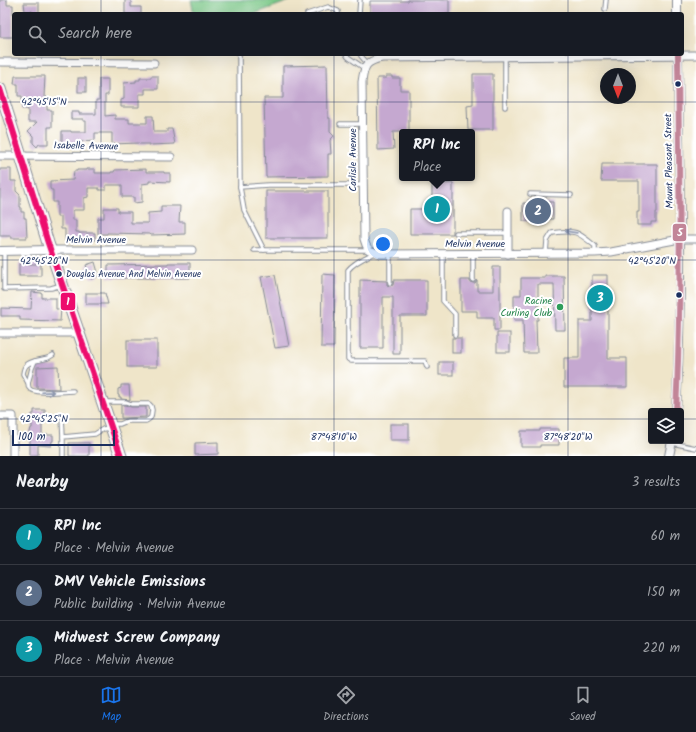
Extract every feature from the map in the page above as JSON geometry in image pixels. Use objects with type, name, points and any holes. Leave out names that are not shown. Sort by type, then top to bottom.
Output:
[{"type":"main road","points":[[0,88],[51,250],[121,456]]},
{"type":"street","points":[[677,0],[677,12]]},
{"type":"street","points":[[684,55],[696,55]]},
{"type":"street","points":[[366,66],[373,60],[382,58],[592,56]]},
{"type":"street","name":"Mount Pleasant Street","points":[[676,408],[679,343],[680,239],[678,56]]},
{"type":"street","points":[[0,62],[154,64]]},
{"type":"street","name":"Carlisle Avenue","points":[[366,66],[362,82],[364,239],[366,245],[372,252]]},
{"type":"street","name":"Isabelle Avenue","points":[[0,156],[171,157]]},
{"type":"street","points":[[508,211],[508,254]]},
{"type":"street","name":"Melvin Avenue","points":[[372,252],[380,254],[595,253],[617,251],[680,239],[696,239]]},
{"type":"street","name":"Melvin Avenue","points":[[2,251],[192,250]]},
{"type":"street","points":[[0,334],[79,333]]},
{"type":"street","points":[[0,416],[12,416],[13,456]]},
{"type":"street","points":[[669,456],[672,444]]},
{"type":"lane","points":[[359,12],[360,0]]},
{"type":"lane","points":[[605,9],[606,0]]},
{"type":"lane","points":[[312,12],[328,6],[338,12]]},
{"type":"lane","points":[[239,56],[240,187],[244,210],[264,250]]},
{"type":"lane","points":[[347,56],[366,66]]},
{"type":"lane","points":[[361,56],[366,66]]},
{"type":"lane","points":[[505,57],[505,107]]},
{"type":"lane","points":[[340,124],[362,124]]},
{"type":"lane","points":[[240,187],[268,185],[363,184]]},
{"type":"lane","points":[[530,194],[571,195]]},
{"type":"lane","points":[[546,253],[547,241],[552,233],[571,231],[582,235],[595,246],[595,253]]},
{"type":"lane","points":[[456,233],[508,233]]},
{"type":"lane","name":"Melvin Avenue","points":[[254,250],[372,252]]},
{"type":"lane","points":[[2,251],[4,289],[51,288],[63,285]]},
{"type":"lane","points":[[372,252],[348,270],[348,359],[351,361],[425,361],[427,367]]},
{"type":"lane","points":[[390,254],[390,283]]},
{"type":"lane","points":[[443,254],[443,301],[455,314],[455,335]]},
{"type":"lane","points":[[473,254],[473,280]]},
{"type":"lane","points":[[53,355],[27,364],[24,367],[23,374],[30,389],[32,391],[39,392],[73,391]]},
{"type":"lane","points":[[28,384],[35,361]]},
{"type":"lane","points":[[63,437],[95,434],[110,426],[127,421],[146,421],[151,417],[152,410],[149,404],[102,402]]},
{"type":"lane","points":[[62,416],[63,456]]},
{"type":"lane","points":[[680,444],[696,448]]},
{"type":"green space","points":[[191,0],[292,0],[259,12],[194,12]]},
{"type":"building","points":[[0,0],[7,0],[7,5],[13,5],[12,37],[0,37]]},
{"type":"building","points":[[125,0],[131,0],[131,7],[141,7],[141,12],[125,12]]},
{"type":"building","points":[[449,0],[449,12],[370,12],[370,1]]},
{"type":"building","points":[[24,3],[39,3],[39,12],[25,11]]},
{"type":"building","points":[[327,65],[328,118],[330,118],[330,132],[334,136],[330,140],[331,154],[328,154],[328,176],[266,177],[264,98],[283,98],[283,66]]},
{"type":"building","points":[[473,74],[493,74],[493,130],[468,129],[467,106],[473,105]]},
{"type":"building","points":[[15,76],[45,76],[44,97],[47,97],[47,110],[52,110],[52,127],[48,127],[48,144],[39,144],[37,147],[33,143],[33,136],[28,131],[37,122],[28,122],[28,109],[22,109],[22,96],[18,96],[18,84],[14,84]]},
{"type":"building","points":[[151,76],[158,76],[158,89],[145,89],[145,94],[139,94],[139,107],[121,107],[121,100],[124,99],[124,83],[136,82],[136,80],[140,80],[140,78],[151,78]]},
{"type":"building","points":[[386,76],[392,76],[392,78],[400,78],[400,90],[409,90],[409,129],[399,129],[399,132],[393,132],[394,149],[378,150],[377,78],[386,78]]},
{"type":"building","points":[[78,78],[86,78],[86,92],[78,92]]},
{"type":"building","points":[[99,79],[108,79],[108,95],[105,95],[105,116],[115,115],[115,119],[129,119],[129,123],[147,123],[147,116],[153,116],[154,132],[167,132],[167,129],[172,129],[175,144],[112,144],[112,133],[95,133],[95,140],[72,143],[68,147],[62,143],[62,131],[86,132],[86,121],[83,121],[83,119],[71,119],[71,112],[79,112],[79,114],[96,114],[96,100],[99,100]]},
{"type":"building","points":[[602,164],[657,164],[656,222],[651,222],[651,225],[637,225],[637,212],[639,212],[639,181],[601,181]]},
{"type":"building","points":[[0,169],[11,169],[11,181],[16,181],[16,191],[20,195],[21,212],[24,212],[24,218],[26,218],[27,238],[0,236]]},
{"type":"building","points":[[95,169],[95,173],[111,173],[115,170],[146,169],[146,172],[170,173],[170,182],[149,181],[149,183],[142,184],[142,202],[134,203],[134,197],[122,197],[122,185],[106,185],[106,190],[99,190],[99,188],[88,188],[88,197],[84,198],[84,210],[73,210],[73,220],[76,220],[76,232],[95,233],[95,240],[65,241],[65,229],[61,229],[61,217],[57,217],[57,202],[53,202],[53,190],[50,188],[50,181],[73,180],[74,171]]},
{"type":"building","points":[[453,183],[453,234],[410,234],[410,209],[432,209],[432,184]]},
{"type":"building","points":[[266,191],[328,191],[328,238],[266,238]]},
{"type":"building","points":[[528,200],[544,200],[544,202],[553,202],[553,219],[543,219],[543,221],[523,221],[523,203],[528,203]]},
{"type":"building","points":[[161,206],[180,206],[179,222],[185,222],[185,234],[98,234],[98,218],[104,218],[104,208],[118,208],[118,212],[131,212],[131,223],[148,223],[148,213],[161,212]]},
{"type":"building","points":[[95,262],[99,276],[91,279],[86,265]]},
{"type":"building","points":[[190,263],[190,278],[108,278],[108,265]]},
{"type":"building","points":[[19,264],[41,264],[41,276],[19,276]]},
{"type":"building","points":[[493,267],[500,267],[500,330],[494,330],[494,318],[477,318],[477,311],[461,311],[461,280],[470,280],[470,282],[475,283],[477,280],[477,291],[493,291]]},
{"type":"building","points":[[322,274],[335,275],[334,347],[321,347]]},
{"type":"building","points":[[275,275],[289,346],[275,348],[261,277]]},
{"type":"building","points":[[592,275],[608,275],[608,358],[627,358],[627,387],[564,387],[564,358],[579,358],[579,321],[592,321]]},
{"type":"building","points":[[545,276],[564,276],[565,330],[555,330],[554,284],[538,284],[538,320],[536,320],[537,353],[524,353],[523,320],[514,320],[514,295],[521,295],[521,278],[545,278]]},
{"type":"building","points":[[360,280],[387,281],[387,285],[390,286],[393,285],[394,280],[427,280],[427,316],[400,316],[400,354],[393,354],[393,297],[383,297],[383,348],[360,348]]},
{"type":"building","points":[[32,292],[42,293],[42,298],[56,298],[56,309],[61,309],[60,321],[20,320],[20,316],[1,316],[1,308],[31,309]]},
{"type":"building","points":[[86,293],[105,293],[108,304],[86,304]]},
{"type":"building","points":[[497,333],[510,333],[510,352],[497,352]]},
{"type":"building","points":[[452,338],[461,338],[461,353],[452,353]]},
{"type":"building","points":[[127,340],[157,340],[157,367],[127,367]]},
{"type":"building","points":[[439,362],[453,362],[453,375],[439,375]]},
{"type":"building","points":[[58,366],[59,389],[37,388],[37,367]]},
{"type":"building","points":[[121,385],[129,385],[130,400],[121,399],[121,397],[119,397],[118,389],[121,388]]},
{"type":"building","points":[[121,405],[146,407],[146,417],[121,418]]},
{"type":"building","points":[[34,410],[45,410],[45,422],[42,422],[42,435],[53,435],[53,441],[51,446],[38,445],[38,455],[30,455],[30,432],[32,428],[32,414],[34,414]]},
{"type":"building","points":[[390,424],[409,424],[409,440],[390,440]]},
{"type":"building","points":[[540,429],[559,429],[559,445],[521,447],[521,431],[540,431]]},
{"type":"building","points":[[218,442],[218,454],[195,455],[195,443]]},
{"type":"building","points":[[69,443],[89,443],[89,456],[69,456]]},
{"type":"transit line","name":"5","points":[[676,408],[680,277],[678,56]]},
{"type":"transit line","name":"1","points":[[0,89],[48,243],[121,456]]},
{"type":"place","name":"RPI Inc","points":[[437,209]]},
{"type":"place","name":"DMV Vehicle Emissions","points":[[538,211]]},
{"type":"place","name":"Douglas Avenue And Melvin Avenue","points":[[59,274]]},
{"type":"place","name":"Midwest Screw Company","points":[[600,298]]},
{"type":"place","name":"Racine Curling Club","points":[[560,307]]}]
